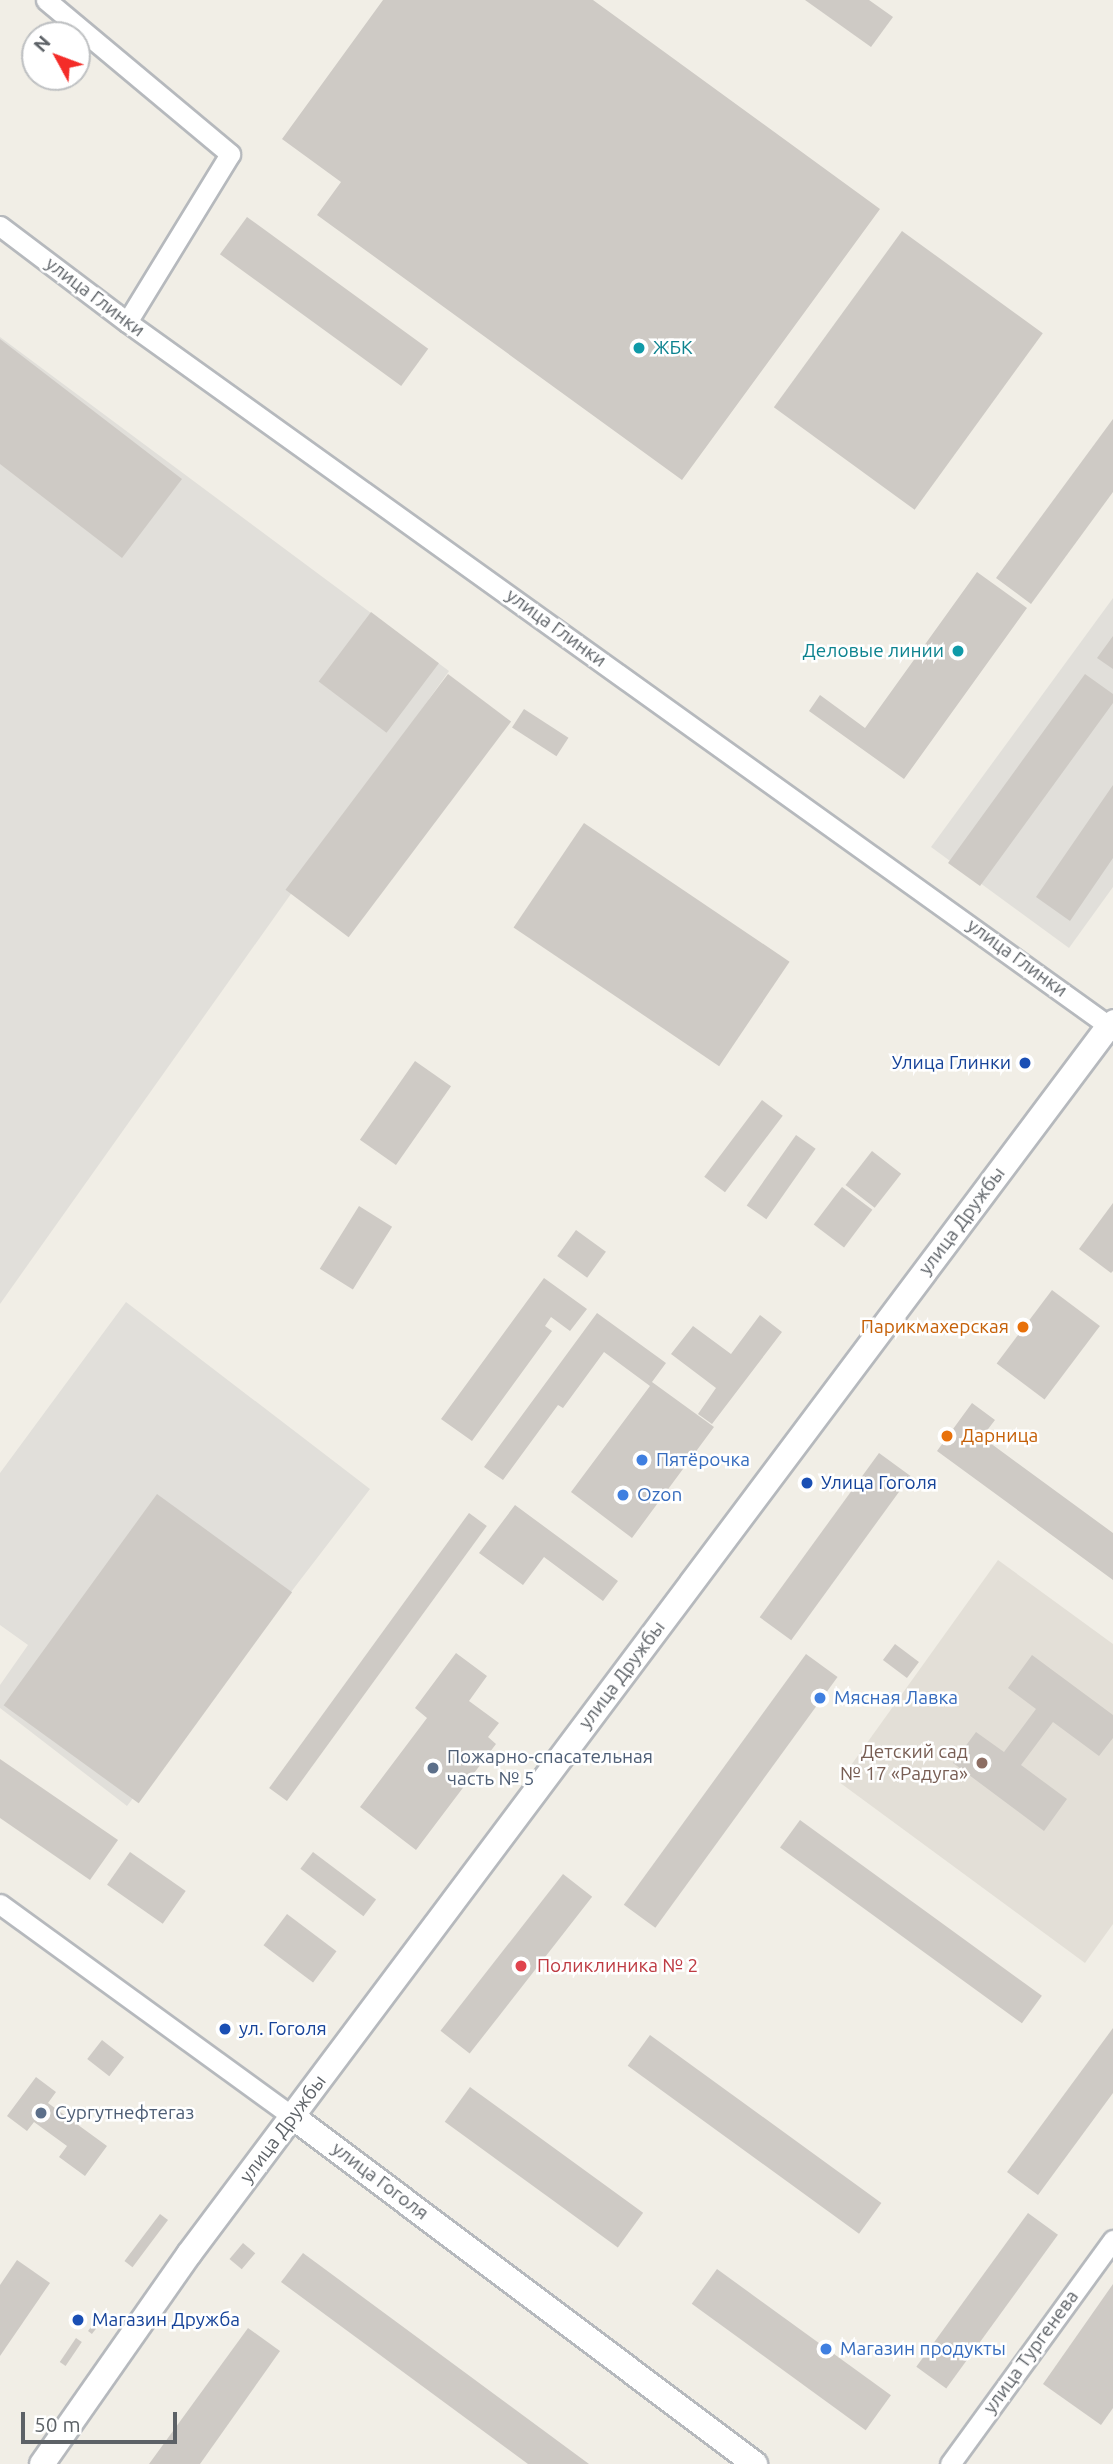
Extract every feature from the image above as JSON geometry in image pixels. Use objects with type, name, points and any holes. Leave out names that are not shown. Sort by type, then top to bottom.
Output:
[{"type":"street","points":[[46,0],[230,154],[127,322]]},
{"type":"street","name":"улица Глинки","points":[[0,226],[127,322],[1111,1025]]},
{"type":"street","name":"улица Дружбы","points":[[42,2464],[190,2254],[1111,1025]]},
{"type":"street","name":"улица Гоголя","points":[[0,1904],[293,2117],[755,2464]]},
{"type":"street","name":"улица Тургенева","points":[[950,2464],[1113,2240]]},
{"type":"shaded area","points":[[0,337],[449,671],[0,1304]]},
{"type":"shaded area","points":[[1113,598],[1113,887],[1069,948],[931,847]]},
{"type":"shaded area","points":[[126,1302],[370,1489],[127,1806],[0,1708],[0,1685],[28,1645],[0,1625],[0,1473]]},
{"type":"shaded area","name":"Детский сад № 17 «Радуга»","points":[[998,1560],[1113,1644],[1113,1924],[1085,1963],[839,1782]]},
{"type":"building","name":"ЖБК","points":[[383,0],[593,0],[880,209],[682,480],[317,215],[341,182],[282,139]]},
{"type":"building","points":[[805,0],[869,0],[893,17],[871,47]]},
{"type":"building","points":[[247,217],[428,349],[401,386],[220,254]]},
{"type":"building","points":[[902,231],[1043,333],[915,510],[774,407]]},
{"type":"building","points":[[0,339],[182,479],[122,558],[0,464]]},
{"type":"building","points":[[1113,419],[1113,492],[1031,604],[996,578]]},
{"type":"building","name":"Деловые линии","points":[[977,572],[1027,608],[904,779],[809,711],[820,695],[865,728]]},
{"type":"building","points":[[371,612],[439,663],[387,733],[319,681]]},
{"type":"building","points":[[1113,636],[1113,669],[1097,658]]},
{"type":"building","points":[[448,674],[511,722],[349,937],[286,890]]},
{"type":"building","points":[[1085,674],[1113,694],[1113,703],[980,886],[948,863]]},
{"type":"building","points":[[524,709],[568,738],[556,756],[512,727]]},
{"type":"building","points":[[1113,785],[1113,858],[1070,921],[1036,897]]},
{"type":"building","points":[[584,823],[790,962],[719,1066],[514,927]]},
{"type":"building","points":[[415,1061],[451,1086],[396,1165],[360,1140]]},
{"type":"building","points":[[762,1100],[783,1116],[725,1192],[704,1177]]},
{"type":"building","points":[[796,1135],[816,1149],[766,1219],[747,1205]]},
{"type":"building","points":[[872,1151],[901,1174],[875,1208],[846,1185]]},
{"type":"building","points":[[842,1187],[872,1210],[844,1247],[814,1225]]},
{"type":"building","points":[[1113,1203],[1113,1271],[1111,1273],[1079,1249]]},
{"type":"building","points":[[359,1206],[392,1227],[353,1289],[320,1269]]},
{"type":"building","points":[[576,1230],[606,1252],[587,1278],[557,1256]]},
{"type":"building","points":[[544,1278],[587,1309],[570,1331],[551,1317],[545,1326],[552,1331],[472,1441],[441,1419]]},
{"type":"building","points":[[1052,1290],[1100,1326],[1045,1400],[997,1363]]},
{"type":"building","name":"Пятёрочка","points":[[597,1313],[666,1363],[652,1382],[714,1427],[632,1538],[571,1492],[650,1386],[604,1352],[563,1408],[558,1405],[503,1480],[484,1467]]},
{"type":"building","points":[[760,1315],[782,1332],[712,1424],[698,1414],[716,1388],[671,1354],[693,1326],[731,1354]]},
{"type":"building","points":[[972,1403],[995,1420],[982,1437],[1113,1533],[1113,1580],[937,1451]]},
{"type":"building","points":[[879,1453],[911,1476],[791,1640],[760,1617]]},
{"type":"building","points":[[157,1494],[292,1592],[139,1803],[4,1705]]},
{"type":"building","points":[[515,1505],[618,1581],[603,1601],[544,1557],[523,1585],[479,1553]]},
{"type":"building","points":[[469,1513],[487,1526],[287,1801],[269,1788]]},
{"type":"building","points":[[895,1644],[919,1662],[907,1678],[883,1660]]},
{"type":"building","name":"Пожарно-спасательная часть № 5","points":[[456,1653],[487,1676],[469,1701],[499,1723],[488,1737],[496,1744],[416,1850],[360,1807],[427,1718],[415,1708]]},
{"type":"building","points":[[806,1654],[838,1677],[655,1928],[624,1905]]},
{"type":"building","points":[[1032,1655],[1113,1715],[1113,1738],[1099,1756],[1053,1722],[1021,1765],[1067,1799],[1044,1831],[953,1763],[976,1732],[1004,1752],[1036,1709],[1008,1688]]},
{"type":"building","points":[[0,1759],[118,1840],[90,1880],[0,1818]]},
{"type":"building","points":[[800,1820],[1042,1996],[1022,2023],[780,1848]]},
{"type":"building","points":[[130,1852],[186,1891],[163,1924],[107,1885]]},
{"type":"building","points":[[313,1852],[376,1900],[363,1916],[300,1869]]},
{"type":"building","points":[[563,1874],[592,1897],[470,2054],[440,2031]]},
{"type":"building","points":[[287,1914],[337,1951],[313,1982],[264,1945]]},
{"type":"building","points":[[1113,2028],[1113,2093],[1038,2195],[1007,2172]]},
{"type":"building","points":[[650,2035],[881,2203],[859,2234],[628,2066]]},
{"type":"building","points":[[102,2040],[124,2057],[109,2076],[87,2059]]},
{"type":"building","points":[[36,2077],[56,2092],[48,2103],[107,2146],[85,2176],[59,2157],[67,2146],[34,2122],[27,2131],[7,2116]]},
{"type":"building","points":[[470,2087],[643,2213],[618,2248],[445,2122]]},
{"type":"building","points":[[1028,2213],[1058,2235],[946,2388],[916,2367]]},
{"type":"building","points":[[160,2214],[168,2220],[132,2267],[124,2261]]},
{"type":"building","points":[[243,2243],[255,2253],[242,2269],[230,2259]]},
{"type":"building","points":[[303,2253],[589,2464],[528,2464],[281,2282]]},
{"type":"building","points":[[17,2260],[50,2283],[0,2356],[0,2285]]},
{"type":"building","points":[[717,2269],[891,2395],[866,2430],[692,2304]]},
{"type":"building","points":[[1113,2284],[1113,2408],[1101,2425],[1043,2384]]},
{"type":"building","points":[[97,2319],[101,2322],[92,2334],[88,2331]]},
{"type":"building","points":[[248,2328],[280,2351],[200,2464],[149,2464]]},
{"type":"building","points":[[76,2338],[82,2342],[66,2366],[60,2362]]},
{"type":"place","name":"ЖБК","points":[[639,348]]},
{"type":"place","name":"Деловые линии","points":[[958,651]]},
{"type":"place","name":"Улица Глинки","points":[[1025,1063]]},
{"type":"place","name":"Парикмахерская","points":[[1023,1327]]},
{"type":"place","name":"Дарница","points":[[947,1436]]},
{"type":"place","name":"Пятёрочка","points":[[642,1460]]},
{"type":"place","name":"Улица Гоголя","points":[[807,1483]]},
{"type":"place","name":"Ozon","points":[[623,1495]]},
{"type":"place","name":"Мясная Лавка","points":[[820,1698]]},
{"type":"place","name":"Детский сад № 17 «Радуга»","points":[[982,1763]]},
{"type":"place","name":"Пожарно-спасательная часть № 5","points":[[433,1768]]},
{"type":"place","name":"Поликлиника № 2","points":[[521,1966]]},
{"type":"place","name":"ул. Гоголя","points":[[225,2029]]},
{"type":"place","name":"Сургутнефтегаз","points":[[41,2113]]},
{"type":"place","name":"Магазин Дружба","points":[[78,2320]]},
{"type":"place","name":"Магазин продукты","points":[[826,2349]]}]
